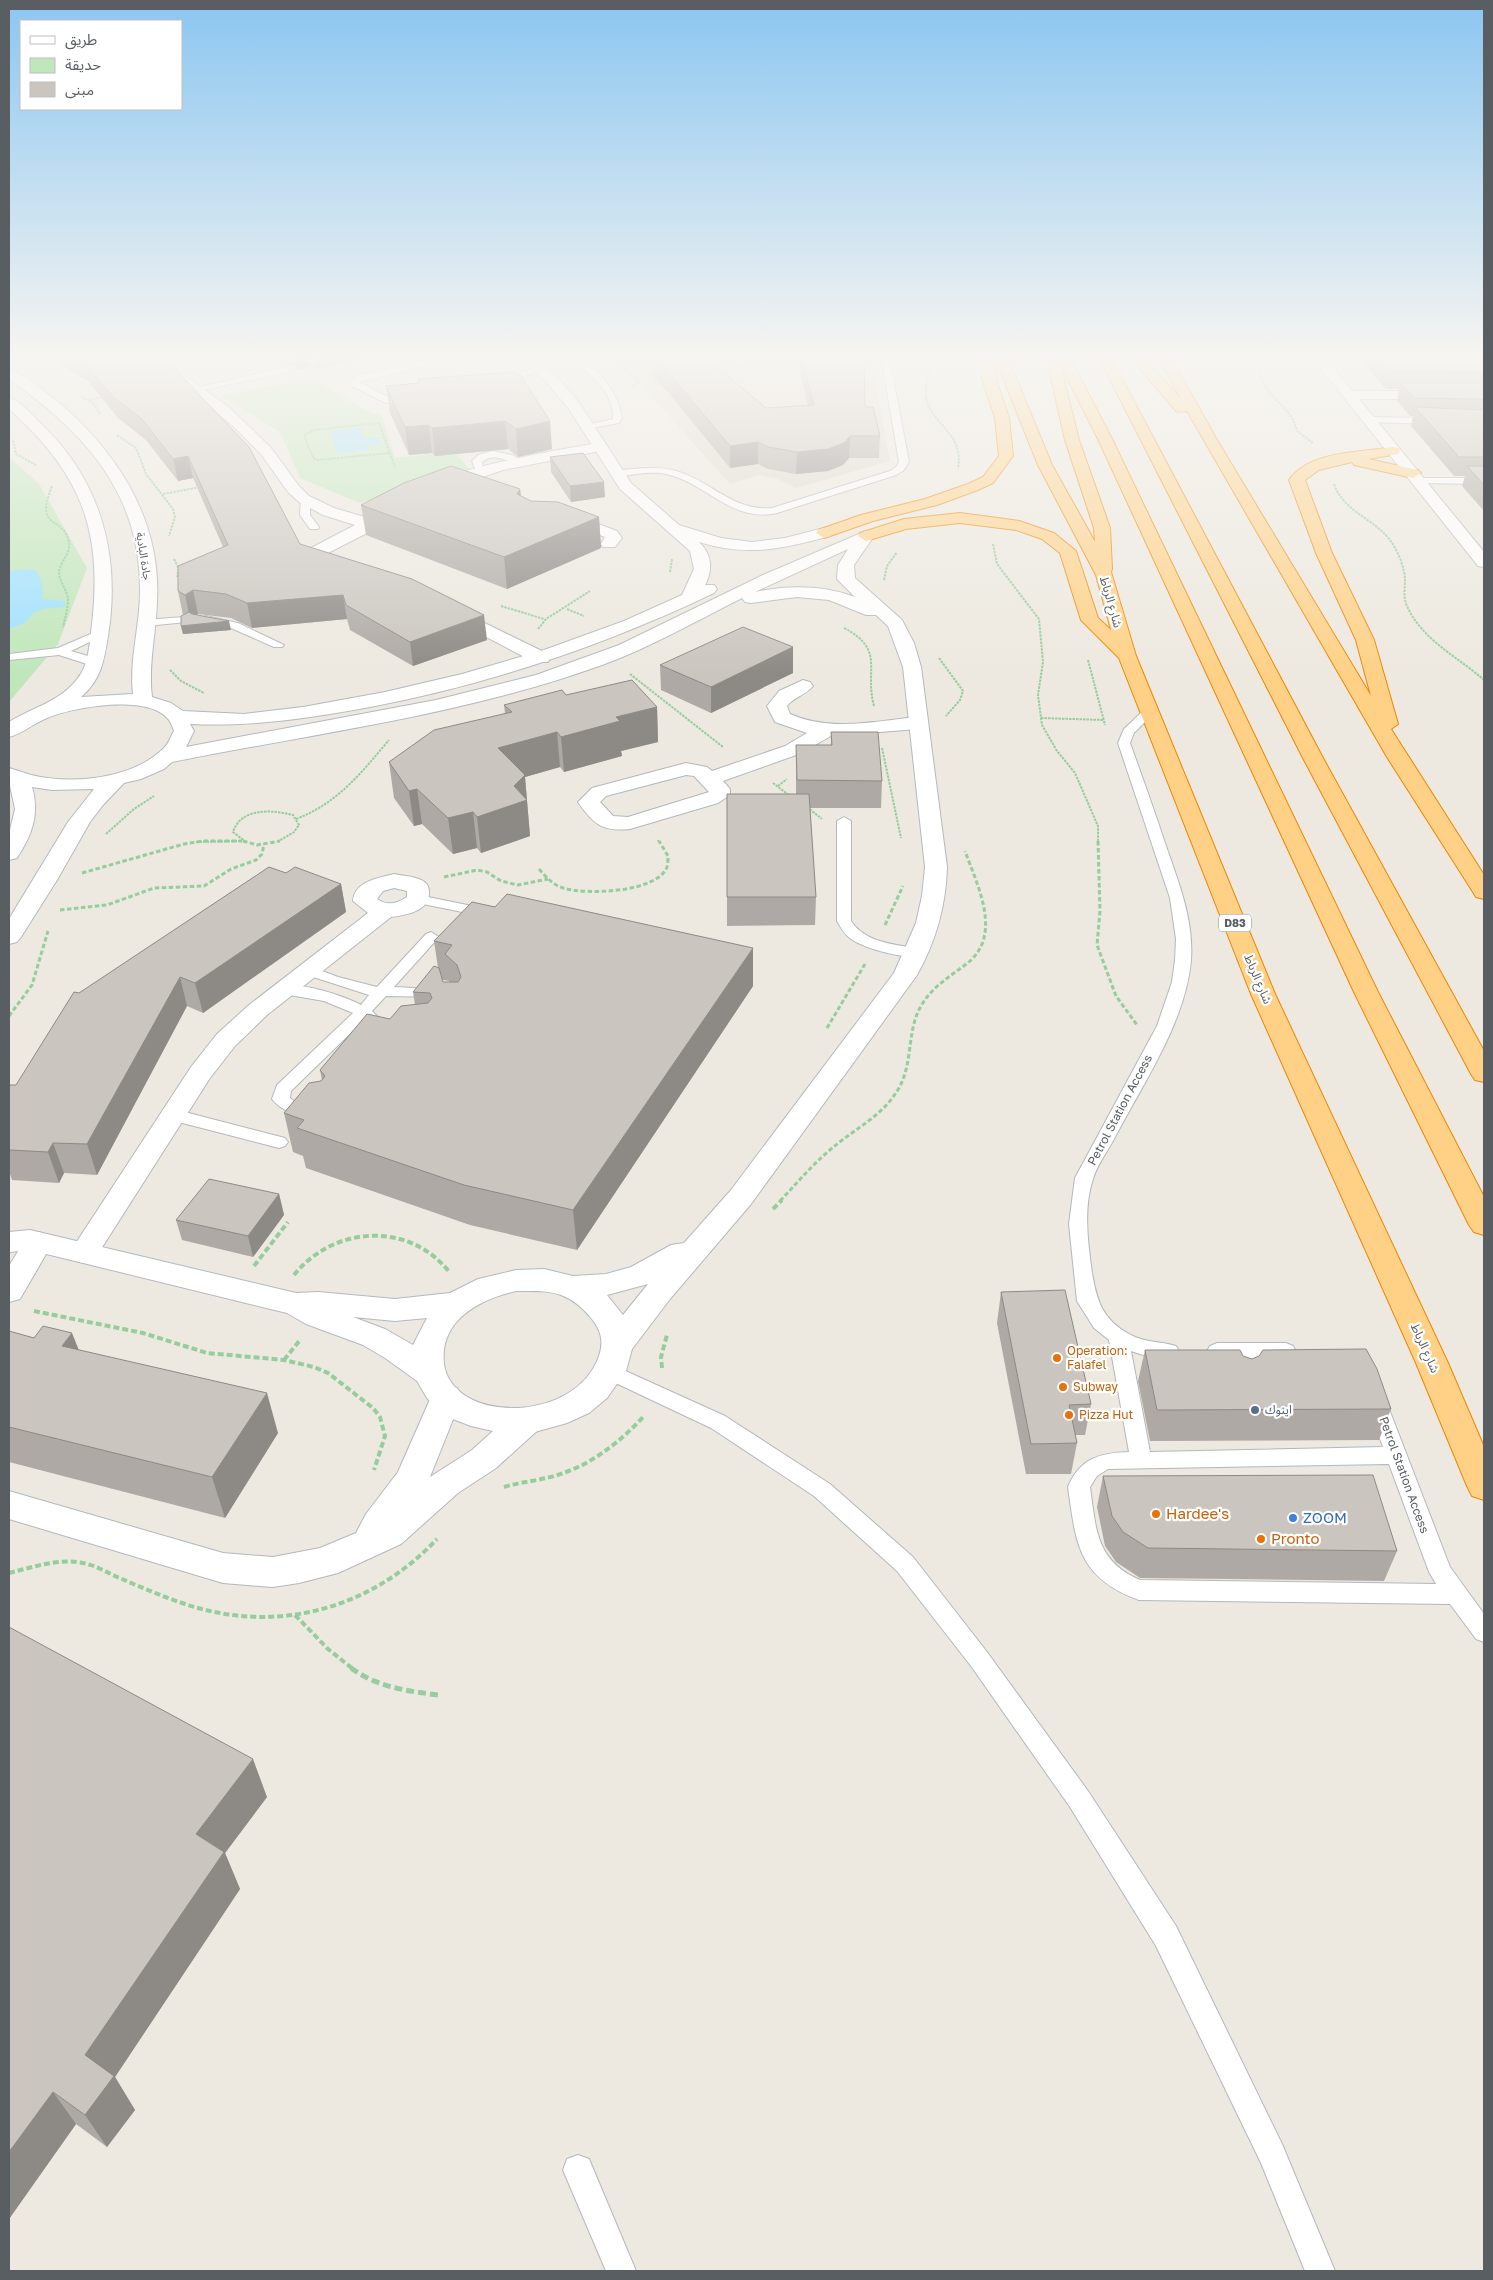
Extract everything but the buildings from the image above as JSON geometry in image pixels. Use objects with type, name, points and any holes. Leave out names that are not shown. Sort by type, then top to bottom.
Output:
[{"type":"highway","points":[[824,533],[867,518],[931,502],[988,480],[1001,462]]},
{"type":"highway","name":"شارع الرباط","points":[[1044,462],[1104,575],[1127,656],[1264,994],[1432,1363],[1484,1486]]},
{"type":"highway","points":[[1080,462],[1102,528],[1104,575]]},
{"type":"highway","points":[[1116,462],[1366,992],[1484,1225]]},
{"type":"highway","points":[[1159,462],[1313,758],[1484,1074]]},
{"type":"highway","points":[[1223,462],[1397,757],[1484,892]]},
{"type":"highway","points":[[1328,462],[1300,474],[1297,480],[1298,486],[1324,553],[1365,640],[1397,757]]},
{"type":"highway","points":[[1352,462],[1374,464],[1416,477]]},
{"type":"highway","points":[[866,536],[904,524],[960,518],[1019,526],[1048,536],[1068,551],[1090,620],[1127,656]]},
{"type":"street","points":[[52,709],[84,684],[93,671],[100,633],[103,560],[96,520],[81,484],[67,462]]},
{"type":"street","name":"جادة البادية","points":[[107,462],[119,478],[141,530],[146,559],[149,591],[140,674],[143,701]]},
{"type":"street","points":[[274,462],[294,490],[305,500],[344,518],[373,524]]},
{"type":"street","points":[[425,494],[459,479],[518,462]]},
{"type":"street","points":[[609,462],[616,474],[636,497],[692,544],[702,560],[702,572],[688,599]]},
{"type":"street","points":[[1404,462],[1478,547],[1484,562]]},
{"type":"street","points":[[459,479],[485,489]]},
{"type":"street","points":[[323,509],[356,512],[401,507],[373,524],[326,546],[316,556],[321,562],[361,575]]},
{"type":"street","points":[[547,510],[568,523],[611,534],[614,538],[610,544]]},
{"type":"street","points":[[668,523],[710,541],[751,547],[780,546],[824,533]]},
{"type":"street","points":[[765,562],[824,533]]},
{"type":"street","points":[[295,1290],[318,1317],[358,1329],[380,1339],[438,1386],[461,1409],[480,1417],[502,1421],[526,1421],[566,1410],[597,1389],[614,1358],[659,1290],[710,1234],[768,1162],[906,975],[918,954],[926,932],[936,891],[936,867],[917,723],[912,667],[905,643],[896,624],[846,579],[846,565],[866,536]]},
{"type":"street","points":[[167,757],[244,741],[406,714],[509,689],[632,647],[667,632],[711,607],[811,559],[866,536]]},
{"type":"street","points":[[9,731],[36,715],[52,709],[90,701],[127,699],[143,701],[164,707],[178,717],[233,720],[290,715],[403,694],[541,658],[611,634],[724,582]]},
{"type":"street","points":[[711,607],[784,591],[818,593],[843,598],[896,624]]},
{"type":"street","points":[[436,604],[541,658]]},
{"type":"street","points":[[803,686],[779,700],[778,712],[790,723],[826,730],[917,723]]},
{"type":"street","points":[[14,777],[35,784],[61,786],[96,784],[117,779],[153,766],[167,757],[182,740],[184,732],[178,717]]},
{"type":"street","points":[[709,780],[792,750],[826,730]]},
{"type":"street","points":[[686,768],[697,770],[709,780],[720,789],[716,797],[638,821],[616,824],[605,821],[591,806],[590,799],[599,792],[686,768]]},
{"type":"street","points":[[12,844],[26,817],[27,808],[14,777]]},
{"type":"street","points":[[9,937],[50,874],[84,812],[117,779]]},
{"type":"street","points":[[84,1253],[208,1062],[226,1040],[284,990],[385,911],[376,909],[365,901],[369,890],[375,886],[394,881],[415,892]]},
{"type":"street","points":[[574,1287],[617,1283],[646,1274],[710,1234]]},
{"type":"street","points":[[18,1300],[21,1239],[84,1253],[295,1290],[323,1304],[395,1310],[457,1303]]},
{"type":"street","points":[[384,1535],[378,1524],[412,1479],[438,1386],[427,1355],[431,1336],[441,1318],[457,1303],[478,1290],[501,1282],[526,1279],[551,1280],[574,1287],[592,1297],[606,1310],[615,1327],[614,1358]]},
{"type":"street","points":[[9,1505],[223,1568],[248,1572],[273,1572],[299,1568],[325,1562],[384,1535],[441,1487],[484,1459],[526,1421]]},
{"type":"lane","points":[[616,474],[649,471],[670,472],[740,510],[760,513],[773,511],[893,473],[900,469],[904,462]]},
{"type":"lane","points":[[1416,477],[1484,481]]},
{"type":"lane","points":[[305,500],[305,515],[314,528]]},
{"type":"lane","points":[[198,619],[228,622],[278,645]]},
{"type":"lane","points":[[146,623],[183,620]]},
{"type":"lane","points":[[9,657],[60,650],[100,633]]},
{"type":"lane","points":[[60,650],[94,662]]},
{"type":"lane","name":"Petrol Station Access","points":[[1150,711],[1128,732],[1124,743],[1177,898],[1184,939],[1180,982],[1166,1026],[1091,1162],[1080,1194],[1077,1228],[1086,1301],[1098,1320],[1118,1337],[1152,1352],[1300,1351]]},
{"type":"lane","points":[[844,821],[844,922],[851,933],[876,944],[918,954]]},
{"type":"lane","points":[[415,892],[503,916]]},
{"type":"lane","points":[[322,1115],[289,1106],[281,1099],[283,1089],[363,1012],[431,937]]},
{"type":"lane","points":[[309,971],[339,983],[381,992],[429,993],[447,998]]},
{"type":"lane","points":[[284,990],[312,995],[363,1012],[382,1029]]},
{"type":"lane","points":[[173,1115],[279,1142]]},
{"type":"lane","points":[[1118,1337],[1141,1459]]},
{"type":"lane","points":[[1234,1351],[1240,1373]]},
{"type":"lane","points":[[614,1358],[656,1394],[718,1422],[822,1490],[905,1564],[979,1659],[1078,1799],[1166,1936],[1272,2154],[1320,2271]]},
{"type":"lane","name":"Petrol Station Access","points":[[1372,1389],[1435,1562],[1454,1594],[1484,1632]]},
{"type":"lane","points":[[1397,1455],[1262,1449],[1107,1461],[1097,1464],[1082,1478],[1079,1486],[1088,1546],[1093,1557],[1112,1578],[1124,1585],[1139,1590],[1454,1594]]},
{"type":"lane","points":[[578,2170],[621,2271]]},
{"type":"path","points":[[32,462],[39,466]]},
{"type":"path","points":[[142,462],[146,474],[173,509],[175,516],[167,543]]},
{"type":"path","points":[[956,474],[959,462]]},
{"type":"path","points":[[1332,462],[1336,474],[1335,492],[1341,500],[1389,539],[1399,556],[1404,572],[1403,589],[1407,605],[1415,620],[1429,637],[1484,680]]},
{"type":"path","points":[[52,480],[44,508],[48,518],[67,536],[69,542],[69,549],[59,572],[68,599],[60,633]]},
{"type":"path","points":[[162,494],[204,487]]},
{"type":"path","points":[[993,537],[993,550],[997,564],[1038,619],[1043,662],[1038,695],[1042,725],[1057,751],[1075,772],[1098,826],[1100,911],[1097,945],[1116,996],[1140,1029]]},
{"type":"path","points":[[878,607],[896,603],[880,594],[887,566],[902,548]]},
{"type":"path","points":[[670,577],[672,555]]},
{"type":"path","points":[[173,557],[178,569],[170,588],[165,646],[167,664],[173,675],[185,683],[212,695]]},
{"type":"path","points":[[513,643],[536,636],[538,627],[545,619],[566,609],[590,591]]},
{"type":"path","points":[[501,606],[545,619]]},
{"type":"path","points":[[566,609],[592,619]]},
{"type":"path","points":[[842,627],[860,638],[872,655],[870,687],[903,847]]},
{"type":"path","points":[[937,655],[963,691],[960,700],[944,719]]},
{"type":"path","points":[[1088,660],[1106,729]]},
{"type":"path","points":[[622,676],[636,671]]},
{"type":"path","points":[[1041,718],[1104,720]]},
{"type":"path","points":[[296,819],[321,810],[339,797],[390,738]]},
{"type":"path","points":[[104,837],[134,809],[159,792]]},
{"type":"path","points":[[82,866],[77,874],[184,844],[203,841],[242,841],[264,844],[291,836],[299,825],[296,819],[285,812],[276,811],[245,817],[238,822],[233,832],[242,841]]},
{"type":"path","points":[[539,869],[548,879],[572,892],[597,894],[616,892],[649,883],[666,868],[668,859],[666,850],[660,842],[638,821]]},
{"type":"path","points":[[769,1212],[831,1150],[881,1112],[892,1099],[906,1072],[919,1009],[935,989],[973,958],[981,947],[985,936],[986,914],[962,841]]},
{"type":"path","points":[[59,910],[107,904],[154,888],[204,886],[216,881],[231,869],[256,860],[262,854],[264,844]]},
{"type":"path","points":[[415,892],[477,870],[487,872],[501,881],[518,885],[548,879]]},
{"type":"path","points":[[825,1031],[857,981],[905,880]]},
{"type":"path","points":[[56,917],[63,903]]},
{"type":"path","points":[[9,1016],[21,1004],[36,982],[42,949],[52,924]]},
{"type":"path","points":[[248,1274],[288,1222]]},
{"type":"path","points":[[295,1290],[302,1262],[326,1245],[341,1240],[376,1237],[394,1239],[426,1250],[438,1259],[451,1274]]},
{"type":"path","points":[[18,1300],[143,1333],[207,1353],[300,1362],[321,1370],[373,1408],[380,1417],[385,1436],[373,1473]]},
{"type":"path","points":[[498,1489],[553,1476],[581,1466],[607,1452],[628,1434],[644,1415],[656,1394],[662,1372],[664,1344],[670,1326]]},
{"type":"path","points":[[384,1535],[427,1552]]},
{"type":"path","points":[[9,1573],[49,1564],[85,1563],[190,1606],[223,1614],[258,1617],[295,1615],[332,1606],[367,1592],[399,1574],[427,1552],[438,1538]]},
{"type":"path","points":[[295,1615],[335,1656],[355,1673],[380,1685],[399,1690],[438,1695]]},
{"type":"shaded area","points":[[711,462],[885,462],[796,488],[776,478],[758,475],[730,484]]},
{"type":"green space","points":[[9,462],[15,462],[39,484],[87,568],[58,644],[9,702]]},
{"type":"green space","points":[[293,462],[464,462],[470,470],[360,503],[300,478]]},
{"type":"water","points":[[28,569],[37,571],[43,588],[41,599],[65,601],[65,607],[43,609],[32,614],[25,623],[9,629],[9,571]]},
{"type":"place","name":"Operation: Falafel","points":[[1057,1358]]},
{"type":"place","name":"Subway","points":[[1063,1387]]},
{"type":"place","name":"اينوك","points":[[1255,1410]]},
{"type":"place","name":"Pizza Hut","points":[[1069,1415]]},
{"type":"place","name":"Hardee's","points":[[1156,1514]]},
{"type":"place","name":"ZOOM","points":[[1293,1518]]},
{"type":"place","name":"Pronto","points":[[1261,1539]]}]
